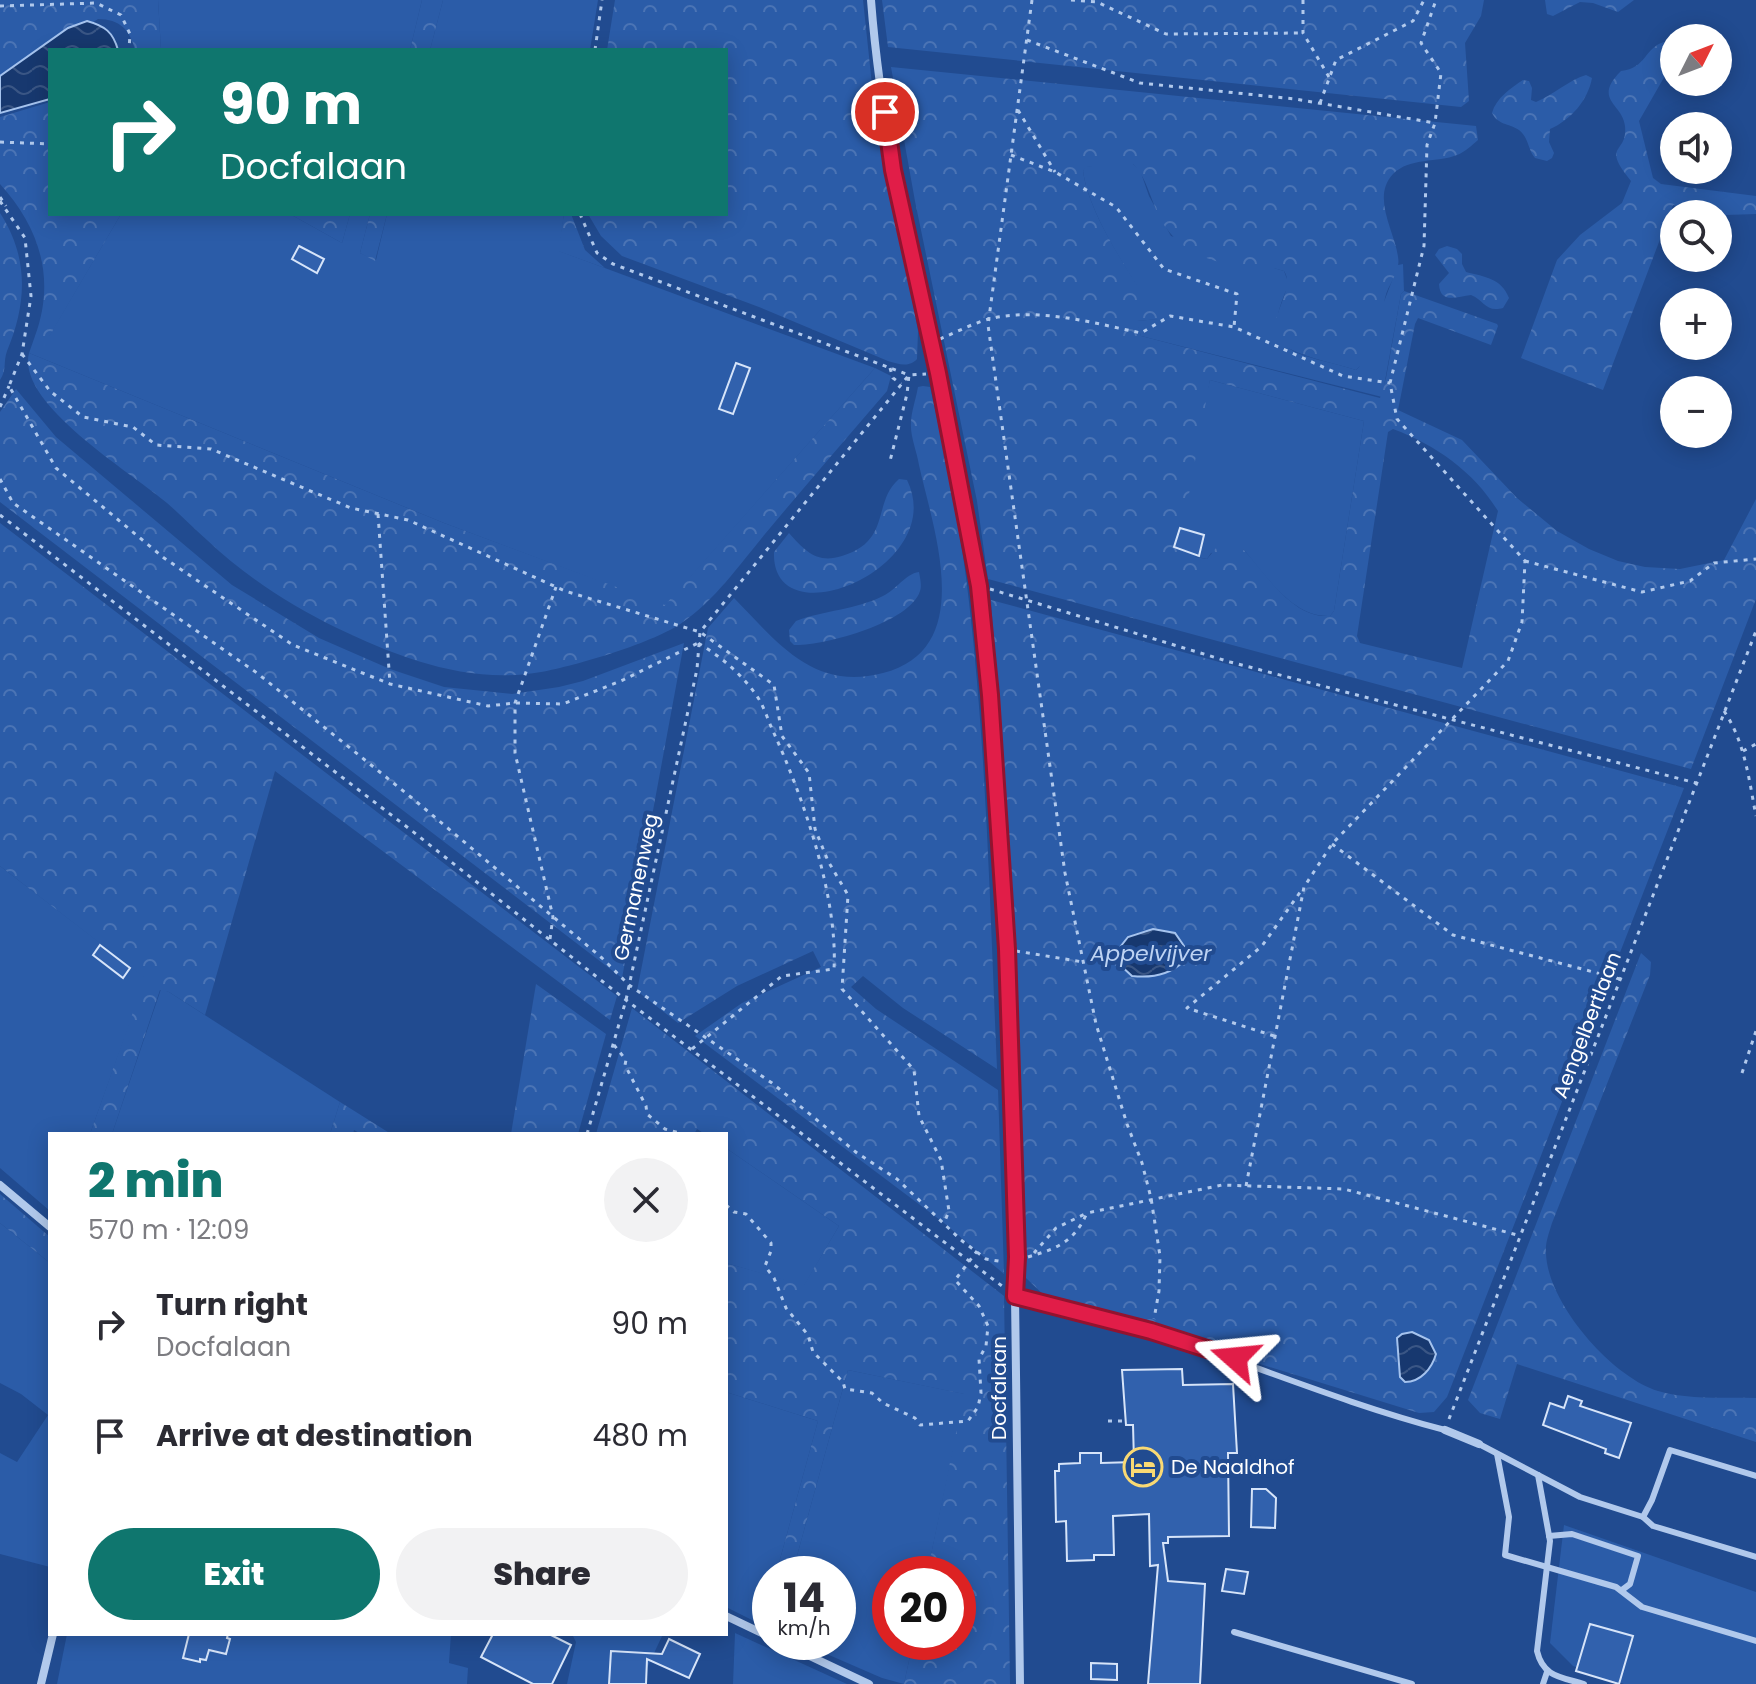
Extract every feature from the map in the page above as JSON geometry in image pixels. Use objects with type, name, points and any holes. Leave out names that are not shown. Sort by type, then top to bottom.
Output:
[{"type":"street","name":"Docfalaan","points":[[871,0],[893,170],[938,373],[979,586],[990,695],[1007,949],[1016,1260],[1020,1684]]},
{"type":"street","points":[[0,1185],[48,1225]]},
{"type":"street","points":[[1015,1296],[1151,1331]]},
{"type":"street","points":[[1445,1430],[1479,1444]]},
{"type":"street","points":[[728,1617],[752,1628]]},
{"type":"street","points":[[41,1684],[53,1636]]},
{"type":"street","points":[[818,1660],[869,1684]]},
{"type":"lane","points":[[1151,1331],[1411,1422],[1445,1430]]},
{"type":"lane","points":[[1479,1444],[1580,1497],[1643,1517],[1653,1526],[1756,1557]]},
{"type":"lane","points":[[1643,1517],[1670,1450],[1756,1476]]},
{"type":"lane","points":[[1497,1454],[1509,1517],[1505,1555],[1622,1590],[1642,1607],[1756,1641]]},
{"type":"lane","points":[[1538,1475],[1549,1536],[1537,1651],[1540,1664],[1547,1672],[1584,1684]]},
{"type":"lane","points":[[1549,1536],[1572,1534],[1638,1556],[1630,1584],[1622,1590]]},
{"type":"lane","points":[[1234,1632],[1412,1684]]},
{"type":"lane","points":[[1543,1684],[1547,1672]]},
{"type":"path","points":[[595,48],[602,0]]},
{"type":"path","points":[[1032,0],[989,319],[1065,873],[1096,1024],[1151,1198],[1160,1256],[1157,1311],[1151,1331]]},
{"type":"path","points":[[1071,0],[1097,2],[1166,34],[1303,33]]},
{"type":"path","points":[[1303,0],[1303,33],[1329,78]]},
{"type":"path","points":[[1320,103],[1336,60],[1413,21],[1424,0]]},
{"type":"path","points":[[1436,0],[1421,43],[1441,73],[1435,123],[1427,145],[1424,246],[1390,383],[1397,419],[1525,561],[1642,592],[1690,581],[1714,563],[1756,559]]},
{"type":"path","points":[[0,6],[96,3],[121,15],[130,34],[129,48]]},
{"type":"path","points":[[1027,40],[1140,83],[1320,103],[1435,123]]},
{"type":"path","points":[[1017,108],[1055,172]]},
{"type":"path","points":[[0,142],[48,144]]},
{"type":"path","points":[[1011,155],[1055,172],[1116,207],[1164,269],[1237,294],[1234,327]]},
{"type":"path","points":[[0,199],[25,238],[31,296],[22,355],[0,407]]},
{"type":"path","points":[[580,216],[597,253],[613,264],[909,375],[938,373]]},
{"type":"path","points":[[930,343],[989,319],[1014,315],[1079,320],[1141,333],[1170,316],[1234,327],[1343,376],[1390,383]]},
{"type":"path","points":[[22,355],[50,391],[83,417],[133,427],[156,445],[211,449],[351,508],[408,520],[556,587],[700,632],[774,685],[782,736],[809,773],[815,829],[828,861],[848,895],[842,989],[914,1070],[919,1116],[941,1160],[949,1211],[944,1223]]},
{"type":"path","points":[[890,368],[893,378],[901,384]]},
{"type":"path","points":[[700,632],[909,375]]},
{"type":"path","points":[[890,461],[909,375]]},
{"type":"path","points":[[9,386],[56,468],[164,558],[293,645],[390,684],[488,706],[563,704],[623,680],[698,643],[720,656],[756,694],[788,763],[816,851],[836,941],[834,969],[782,976],[692,1049]]},
{"type":"path","points":[[0,479],[13,503],[257,673],[412,798],[602,958],[629,985],[772,1083],[857,1153],[897,1179],[986,1259],[1016,1260],[1064,1244],[1079,1230],[1087,1213]]},
{"type":"path","points":[[378,514],[390,684]]},
{"type":"path","points":[[0,515],[626,1000],[1015,1296]]},
{"type":"path","points":[[1274,1036],[1187,1008],[1262,946],[1332,844],[1508,661],[1522,622],[1525,561]]},
{"type":"path","points":[[979,586],[1230,662],[1696,783]]},
{"type":"path","points":[[550,939],[553,917],[515,753],[515,703],[556,587]]},
{"type":"path","name":"Aengelbertlaan","points":[[1445,1430],[1756,631]]},
{"type":"path","name":"Germanenweg","points":[[588,1132],[626,1000],[697,669],[700,632]]},
{"type":"path","points":[[1724,711],[1735,726],[1743,751],[1756,816]]},
{"type":"path","points":[[1743,751],[1756,744]]},
{"type":"path","points":[[1332,844],[1453,935],[1620,979]]},
{"type":"path","points":[[1246,1186],[1304,887]]},
{"type":"path","points":[[1007,949],[1083,962]]},
{"type":"path","points":[[1742,1073],[1756,1031]]},
{"type":"path","points":[[613,1044],[626,1060],[625,1065],[647,1114],[665,1129],[676,1132]]},
{"type":"path","points":[[1033,1255],[1056,1228],[1087,1213],[1222,1185],[1344,1189],[1521,1236]]},
{"type":"path","points":[[728,1207],[734,1212],[746,1214],[771,1243],[765,1266],[774,1278],[779,1295],[808,1335],[813,1352],[843,1382],[845,1389],[872,1393],[883,1403],[915,1418],[920,1425],[968,1421],[978,1407],[981,1393],[979,1359],[986,1346],[988,1326],[979,1306],[955,1280],[977,1251]]},
{"type":"path","points":[[1108,1421],[1125,1421]]},
{"type":"green space","points":[[0,0],[158,0],[161,48],[134,48],[123,27],[98,19],[53,48],[48,48],[48,51],[0,82]]},
{"type":"green space","points":[[158,0],[422,0],[410,48],[161,48]]},
{"type":"green space","points":[[422,0],[443,0],[431,48],[410,48]]},
{"type":"green space","points":[[443,0],[598,0],[590,48],[431,48]]},
{"type":"green space","points":[[615,0],[863,0],[872,85],[918,331],[917,359],[914,362],[903,364],[888,361],[759,307],[622,256],[601,236],[589,216],[728,216],[728,48],[607,48]]},
{"type":"green space","points":[[882,0],[1484,0],[1481,16],[1465,43],[1469,101],[1461,107],[888,47]]},
{"type":"green space","points":[[1545,0],[1634,0],[1618,12],[1580,2],[1553,16],[1547,14]]},
{"type":"green space","points":[[1660,44],[1660,84],[1639,121],[1653,178],[1660,184],[1756,196],[1756,214],[1732,215],[1732,200],[1660,200],[1660,239],[1603,390],[1521,358],[1557,260],[1580,235],[1622,203],[1631,181],[1616,155],[1625,135],[1625,126],[1611,101],[1609,89],[1621,71],[1636,66]]},
{"type":"green space","points":[[891,67],[1476,126],[1478,140],[1463,152],[1407,165],[1393,174],[1387,183],[1384,204],[1396,247],[1398,268],[1385,298],[1380,336],[1373,351],[1356,370],[1290,349],[1280,341],[1276,322],[1286,289],[1284,271],[1222,263],[1182,245],[1161,220],[1145,182],[1133,164],[1086,167],[1083,171],[1103,227],[1159,319],[1137,321],[1141,336],[1380,398],[1404,291],[1498,326],[1491,345],[1418,318],[1398,410],[1462,440],[1517,498],[1557,531],[1618,561],[1645,567],[1680,569],[1724,560],[1756,499],[1756,599],[1691,769],[988,579],[977,501],[915,201]],"holes":[[[1210,380],[1364,421],[1334,611],[1330,616],[1315,615],[1289,600],[1236,542],[1221,542],[1207,559],[1195,557],[1199,535],[1182,532]],[[1393,429],[1453,461],[1478,484],[1498,511],[1462,668],[1360,643],[1357,636],[1388,432]]]},
{"type":"green space","points":[[1586,75],[1592,78],[1582,101],[1565,120],[1550,129],[1549,142],[1554,153],[1547,161],[1535,158],[1522,133],[1500,122],[1492,113],[1500,98],[1523,80],[1529,81],[1531,100],[1536,102]]},
{"type":"green space","points":[[48,103],[48,216],[120,216],[49,337],[35,336],[41,315],[44,274],[34,236],[14,201],[0,184],[0,117]]},
{"type":"green space","points":[[1133,164],[1140,170],[1149,196],[1171,236],[1284,271],[1289,284],[1277,326],[1280,339],[1300,354],[1356,370],[1398,265],[1403,264],[1404,291],[1382,397],[1141,336],[1136,321],[1158,319],[1103,227],[1083,171],[1085,167]]},
{"type":"green space","points":[[0,213],[16,247],[22,281],[18,316],[0,380]]},
{"type":"green space","points":[[120,216],[294,216],[342,243],[349,216],[369,216],[360,253],[376,260],[387,216],[564,216],[559,251],[875,368],[665,606],[444,523],[29,353],[35,336],[49,336]]},
{"type":"green space","points":[[294,216],[349,216],[342,243]]},
{"type":"green space","points":[[369,216],[386,216],[375,261],[360,253]]},
{"type":"green space","points":[[564,216],[572,216],[585,250],[605,268],[558,251]]},
{"type":"green space","points":[[1447,246],[1462,254],[1466,272],[1492,279],[1502,286],[1509,298],[1503,308],[1493,309],[1471,295],[1450,298],[1442,294],[1439,284],[1449,273],[1435,255]]},
{"type":"green space","points":[[29,353],[444,523],[665,605],[875,368],[891,376],[887,391],[727,581],[683,622],[635,645],[574,664],[541,672],[488,675],[436,666],[385,649],[319,619],[252,578],[167,503],[80,436],[58,415],[40,394],[30,373]]},
{"type":"green space","points":[[1210,380],[1364,421],[1334,611],[1330,616],[1303,610],[1280,593],[1243,549],[1211,553],[1207,559],[1168,551]]},
{"type":"green space","points":[[918,387],[930,387],[942,440],[969,602],[984,777],[997,1069],[903,1008],[863,976],[851,987],[876,1009],[998,1090],[1004,1274],[944,1223],[695,1036],[742,1003],[821,967],[813,951],[737,986],[678,1023],[637,991],[708,628],[734,598],[799,659],[836,675],[858,677],[883,673],[912,660],[930,640],[940,614],[942,585],[933,522],[911,428]]},
{"type":"green space","points":[[16,389],[56,437],[232,585],[319,638],[390,669],[444,687],[512,694],[583,681],[684,643],[622,978],[0,502],[0,412]]},
{"type":"green space","points":[[899,479],[907,480],[914,512],[904,541],[883,565],[856,582],[826,592],[800,591],[781,578],[774,552],[789,533],[818,557],[833,558],[858,549],[875,531],[891,488]]},
{"type":"green space","points":[[0,523],[617,996],[610,1020],[275,771],[205,1015],[169,992],[160,990],[113,1132],[91,1132],[145,978],[0,866]]},
{"type":"green space","points":[[919,572],[921,589],[913,603],[900,613],[844,637],[794,645],[790,641],[789,630],[796,621],[872,601]]},
{"type":"green space","points":[[991,600],[1684,788],[1447,1397],[1434,1412],[1419,1413],[1064,1306],[1048,1299],[1026,1278],[1005,811]],"holes":[[[1153,929],[1183,962],[1170,971],[1143,977],[1133,934]],[[1396,1346],[1436,1354],[1427,1371],[1400,1377]]]},
{"type":"green space","points":[[0,866],[146,978],[91,1132],[48,1132],[48,1209],[0,1168]]},
{"type":"green space","points":[[1641,953],[1651,962],[1650,975],[1552,1223],[1546,1249],[1549,1273],[1557,1294],[1585,1336],[1621,1371],[1640,1383],[1682,1396],[1756,1398],[1756,1442],[1517,1364],[1500,1419],[1480,1413],[1468,1400]]},
{"type":"green space","points":[[536,984],[606,1034],[579,1132],[511,1132]]},
{"type":"green space","points":[[161,989],[340,1102],[331,1132],[113,1132]]},
{"type":"green space","points":[[632,1008],[1004,1296],[1010,1684],[904,1684],[909,1660],[976,1660],[976,1556],[931,1556],[964,1394],[848,1370],[797,1556],[781,1556],[818,1421],[728,1393],[728,1264],[804,1285],[839,1226],[728,1149],[728,1132],[702,1132],[697,1129],[695,1132],[597,1132]]},
{"type":"green space","points":[[340,1102],[388,1132],[354,1130],[331,1132]]},
{"type":"green space","points":[[728,1149],[839,1226],[804,1286],[728,1264]]},
{"type":"green space","points":[[0,1194],[48,1235],[48,1261],[0,1223]]},
{"type":"green space","points":[[0,1223],[48,1261],[48,1415],[21,1394],[0,1383]]},
{"type":"green space","points":[[848,1370],[965,1394],[931,1556],[872,1556],[872,1660],[909,1660],[904,1684],[840,1660],[856,1660],[856,1556],[797,1556]]},
{"type":"green space","points":[[728,1393],[818,1421],[781,1556],[752,1556],[752,1620],[728,1608]]},
{"type":"green space","points":[[48,1415],[48,1566],[0,1554],[0,1453],[17,1462]]},
{"type":"green space","points":[[1564,1525],[1756,1592],[1756,1684],[1624,1684],[1573,1666],[1550,1643]]},
{"type":"green space","points":[[735,1633],[752,1641],[752,1660],[794,1660],[847,1684],[733,1684]]},
{"type":"green space","points":[[67,1636],[451,1636],[449,1663],[468,1668],[467,1684],[57,1684]]},
{"type":"green space","points":[[573,1636],[662,1636],[641,1681],[627,1684],[567,1684],[576,1642]]},
{"type":"water","points":[[87,21],[99,25],[114,39],[117,48],[48,48],[48,100],[0,113],[0,76],[68,28]]},
{"type":"water","name":"Appelvijver","points":[[1153,929],[1175,933],[1184,946],[1183,962],[1159,975],[1132,976],[1120,965],[1117,951],[1128,937]]},
{"type":"water","points":[[1412,1332],[1429,1340],[1436,1354],[1425,1373],[1416,1380],[1405,1382],[1400,1377],[1397,1338]]},
{"type":"building","points":[[299,246],[324,259],[317,273],[292,259]]},
{"type":"building","points":[[736,363],[750,368],[733,414],[719,409]]},
{"type":"building","points":[[1180,528],[1204,535],[1199,556],[1174,547]]},
{"type":"building","points":[[100,945],[130,968],[123,978],[93,955]]},
{"type":"building","name":"De Naaldhof","points":[[1182,1369],[1183,1385],[1233,1384],[1237,1453],[1228,1453],[1229,1536],[1168,1537],[1168,1543],[1163,1543],[1168,1581],[1205,1584],[1200,1684],[1148,1684],[1158,1565],[1150,1566],[1149,1514],[1113,1516],[1114,1555],[1094,1555],[1094,1560],[1067,1561],[1066,1521],[1056,1522],[1055,1471],[1059,1471],[1059,1464],[1080,1463],[1080,1453],[1101,1453],[1101,1463],[1134,1462],[1133,1425],[1126,1425],[1122,1370]]},
{"type":"building","points":[[1568,1396],[1582,1401],[1580,1406],[1631,1423],[1619,1458],[1605,1453],[1606,1449],[1543,1425],[1550,1403],[1564,1408]]},
{"type":"building","points":[[1252,1489],[1266,1489],[1276,1498],[1275,1528],[1251,1527]]},
{"type":"building","points":[[1226,1569],[1248,1572],[1244,1594],[1222,1591]]},
{"type":"building","points":[[1590,1624],[1633,1636],[1619,1684],[1576,1671]]},
{"type":"building","points":[[188,1636],[228,1636],[230,1639],[226,1654],[209,1650],[206,1660],[200,1659],[200,1662],[183,1658]]},
{"type":"building","points":[[492,1636],[553,1636],[571,1645],[552,1684],[533,1684],[481,1657]]},
{"type":"building","points":[[669,1639],[700,1654],[689,1678],[647,1659],[646,1684],[609,1684],[611,1651],[662,1654]]},
{"type":"building","points":[[1091,1663],[1117,1664],[1117,1680],[1091,1679]]},
{"type":"place","name":"De Naaldhof","points":[[1143,1467]]},
{"type":"route","points":[[885,112],[893,170],[938,373],[979,586],[990,695],[1007,949],[1017,1257],[1015,1296],[1151,1331],[1235,1358]]}]
